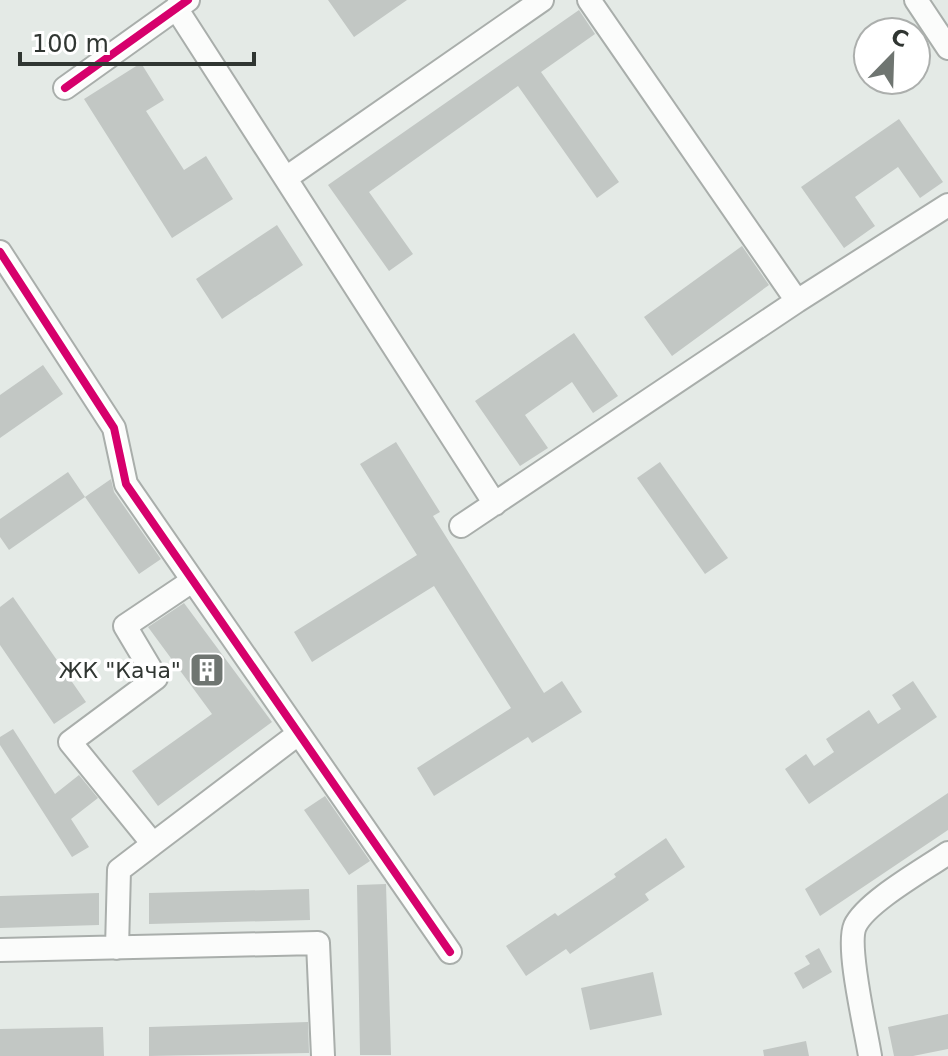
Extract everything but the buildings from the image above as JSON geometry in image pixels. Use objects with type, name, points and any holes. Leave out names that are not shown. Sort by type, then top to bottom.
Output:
[{"type":"street","points":[[286,178],[542,0]]},
{"type":"street","points":[[589,0],[797,301]]},
{"type":"street","points":[[916,0],[948,48]]},
{"type":"street","points":[[65,88],[182,4],[286,178],[495,504]]},
{"type":"street","points":[[461,526],[797,301],[948,205]]},
{"type":"street","points":[[0,252],[114,428],[126,484],[450,952]]},
{"type":"street","points":[[153,844],[70,742],[156,678],[125,626],[192,581]]},
{"type":"street","points":[[117,948],[119,870],[298,734]]},
{"type":"street","points":[[870,1056],[852,950],[854,927],[870,907],[948,853]]},
{"type":"street","points":[[0,950],[318,943],[323,1056]]},
{"type":"cycle path","points":[[65,88],[188,0]]},
{"type":"cycle path","points":[[0,252],[114,428],[126,484],[450,952]]},
{"type":"place","name":"ЖК \"Кача\"","points":[[207,670]]}]
